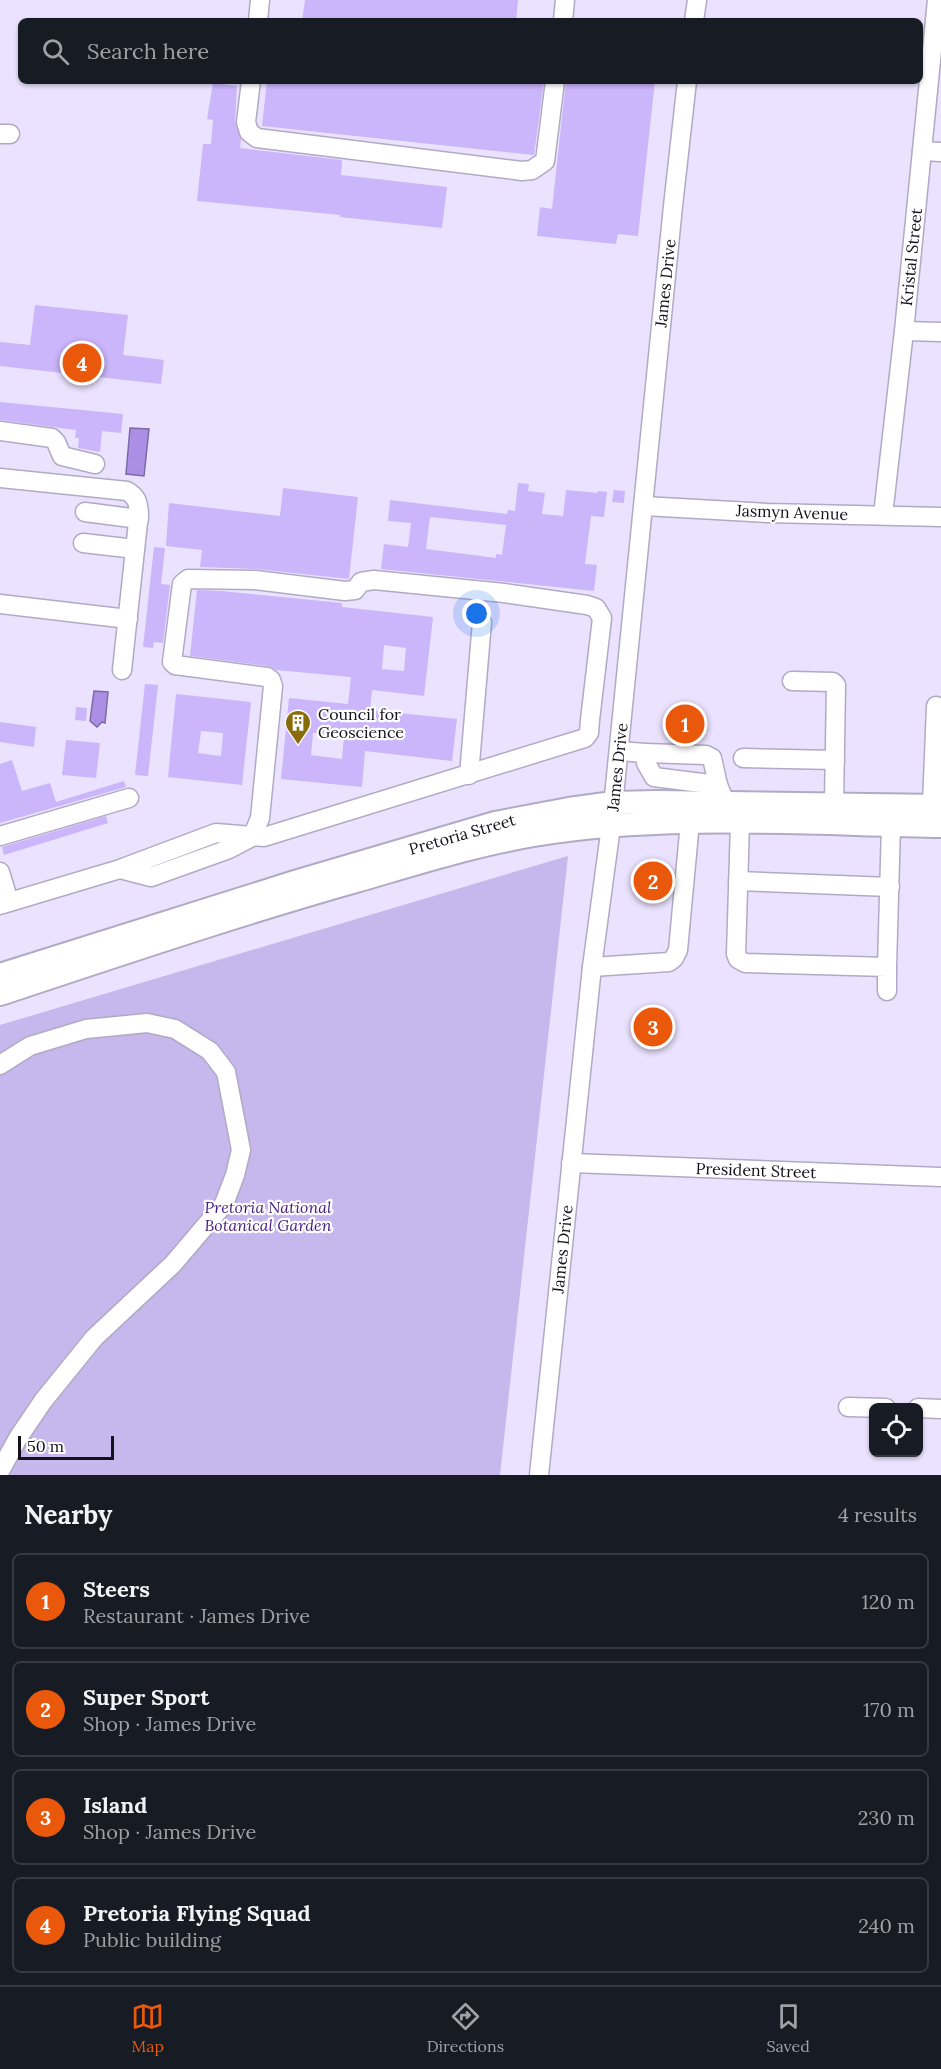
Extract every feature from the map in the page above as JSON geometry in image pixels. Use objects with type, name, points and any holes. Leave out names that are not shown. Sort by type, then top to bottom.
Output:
[{"type":"main road","name":"Pretoria Street","points":[[0,975],[295,882],[495,823],[545,812],[613,803],[656,802],[721,793],[834,803],[936,806]]},
{"type":"main road","name":"Pretoria Street","points":[[0,994],[299,897],[455,852],[535,834],[611,826],[690,822],[941,826]]},
{"type":"street","points":[[258,18],[260,0]]},
{"type":"street","points":[[563,18],[565,0]]},
{"type":"street","points":[[694,18],[697,0]]},
{"type":"street","name":"Kristal Street","points":[[883,515],[937,31],[937,0]]},
{"type":"street","points":[[251,84],[246,122],[249,132],[257,138],[522,171],[539,167],[545,161],[555,84]]},
{"type":"street","name":"James Drive","points":[[539,1475],[592,967],[619,751],[687,84]]},
{"type":"street","points":[[922,151],[941,152]]},
{"type":"street","points":[[904,331],[941,333]]},
{"type":"street","points":[[0,431],[52,438],[62,456],[94,464]]},
{"type":"street","points":[[0,478],[127,491],[134,495],[138,502],[139,519],[122,670]]},
{"type":"street","name":"Jasmyn Avenue","points":[[644,506],[767,513],[941,517]]},
{"type":"street","points":[[85,513],[139,519]]},
{"type":"street","points":[[83,543],[135,549]]},
{"type":"street","points":[[0,872],[4,903],[120,869],[216,833],[252,837],[264,837],[585,738],[590,720],[602,618],[596,608],[504,593],[374,580],[361,582],[355,590],[345,591],[255,580],[188,579],[182,584],[172,662],[267,677],[273,686],[260,818],[252,837]]},
{"type":"street","points":[[0,604],[128,619]]},
{"type":"street","points":[[469,775],[482,622]]},
{"type":"street","points":[[792,681],[833,682],[836,685],[834,803]]},
{"type":"street","points":[[936,706],[936,806]]},
{"type":"street","points":[[619,751],[706,755],[712,758],[715,765],[721,793],[654,777],[646,763],[645,753]]},
{"type":"street","points":[[743,758],[835,760]]},
{"type":"street","points":[[656,802],[661,779]]},
{"type":"street","points":[[0,836],[129,798]]},
{"type":"street","points":[[592,967],[669,962],[674,958],[678,950],[680,934],[690,822]]},
{"type":"street","points":[[740,823],[736,954],[738,959],[746,963],[887,967]]},
{"type":"street","points":[[887,991],[891,825]]},
{"type":"street","points":[[738,881],[890,887]]},
{"type":"street","points":[[0,1065],[30,1046],[86,1029],[147,1023],[175,1029],[210,1052],[226,1072],[241,1150],[224,1204],[173,1264],[94,1338],[43,1401],[18,1438],[0,1471]]},
{"type":"street","name":"President Street","points":[[571,1163],[941,1177]]},
{"type":"street","points":[[848,1407],[869,1407]]},
{"type":"street","points":[[923,1408],[941,1409]]},
{"type":"street","points":[[0,1463],[0,1471]]},
{"type":"green space","name":"Pretoria National Botanical Garden","points":[[568,856],[500,1475],[0,1475],[0,1025]]},
{"type":"shaded area","points":[[130,428],[149,429],[144,476],[126,474]]},
{"type":"shaded area","points":[[94,691],[108,692],[105,723],[102,722],[97,727],[90,721]]},
{"type":"building","points":[[305,0],[518,0],[516,18],[302,18]]},
{"type":"building","points":[[213,84],[237,86],[235,121],[241,139],[240,148],[342,160],[341,175],[447,187],[442,228],[197,201],[203,144],[211,144],[213,120],[207,119]]},
{"type":"building","points":[[267,84],[544,84],[534,155],[262,126]]},
{"type":"building","points":[[566,84],[655,84],[638,236],[618,234],[616,244],[537,236],[540,207],[552,209]]},
{"type":"building","points":[[35,305],[128,315],[123,355],[164,360],[161,384],[0,366],[0,342],[30,345]]},
{"type":"building","points":[[0,402],[123,414],[121,433],[102,431],[100,452],[78,448],[79,438],[75,438],[76,430],[0,420]]},
{"type":"building","points":[[518,483],[529,484],[528,491],[545,493],[542,514],[563,516],[566,490],[607,492],[604,517],[591,516],[585,564],[597,565],[594,591],[381,569],[384,544],[408,547],[411,523],[388,521],[390,500],[507,514],[508,510],[515,511]],"holes":[[[430,517],[506,525],[502,555],[496,554],[496,558],[426,549]]]},
{"type":"building","points":[[283,488],[358,497],[349,579],[256,569],[200,567],[202,550],[166,546],[169,503],[280,516]]},
{"type":"building","points":[[614,490],[625,491],[624,503],[612,502]]},
{"type":"building","points":[[154,547],[165,548],[161,584],[170,585],[163,643],[154,642],[153,648],[143,647]]},
{"type":"building","points":[[197,590],[342,603],[342,607],[433,617],[424,696],[372,690],[370,710],[457,719],[452,761],[365,751],[362,787],[281,779],[289,698],[348,704],[351,677],[276,670],[268,666],[190,656]],"holes":[[[384,645],[406,648],[404,671],[382,669]],[[313,733],[344,736],[342,759],[311,755]]]},
{"type":"building","points":[[145,684],[158,685],[148,776],[135,775]]},
{"type":"building","points":[[176,694],[251,702],[242,785],[168,777]],"holes":[[[201,731],[223,733],[221,756],[198,753]]]},
{"type":"building","points":[[76,707],[87,708],[86,721],[75,720]]},
{"type":"building","points":[[0,722],[36,727],[34,747],[0,742]]},
{"type":"building","points":[[66,740],[100,743],[96,778],[62,775]]},
{"type":"building","points":[[12,760],[22,791],[50,783],[56,802],[124,781],[126,787],[0,823],[0,764]]},
{"type":"building","points":[[106,816],[108,823],[4,855],[2,847]]},
{"type":"place","name":"Pretoria Flying Squad","points":[[82,363]]},
{"type":"place","name":"Steers","points":[[685,724]]},
{"type":"place","name":"Council for Geoscience","points":[[298,746]]},
{"type":"place","name":"Super Sport","points":[[653,881]]},
{"type":"place","name":"Island","points":[[653,1027]]}]
